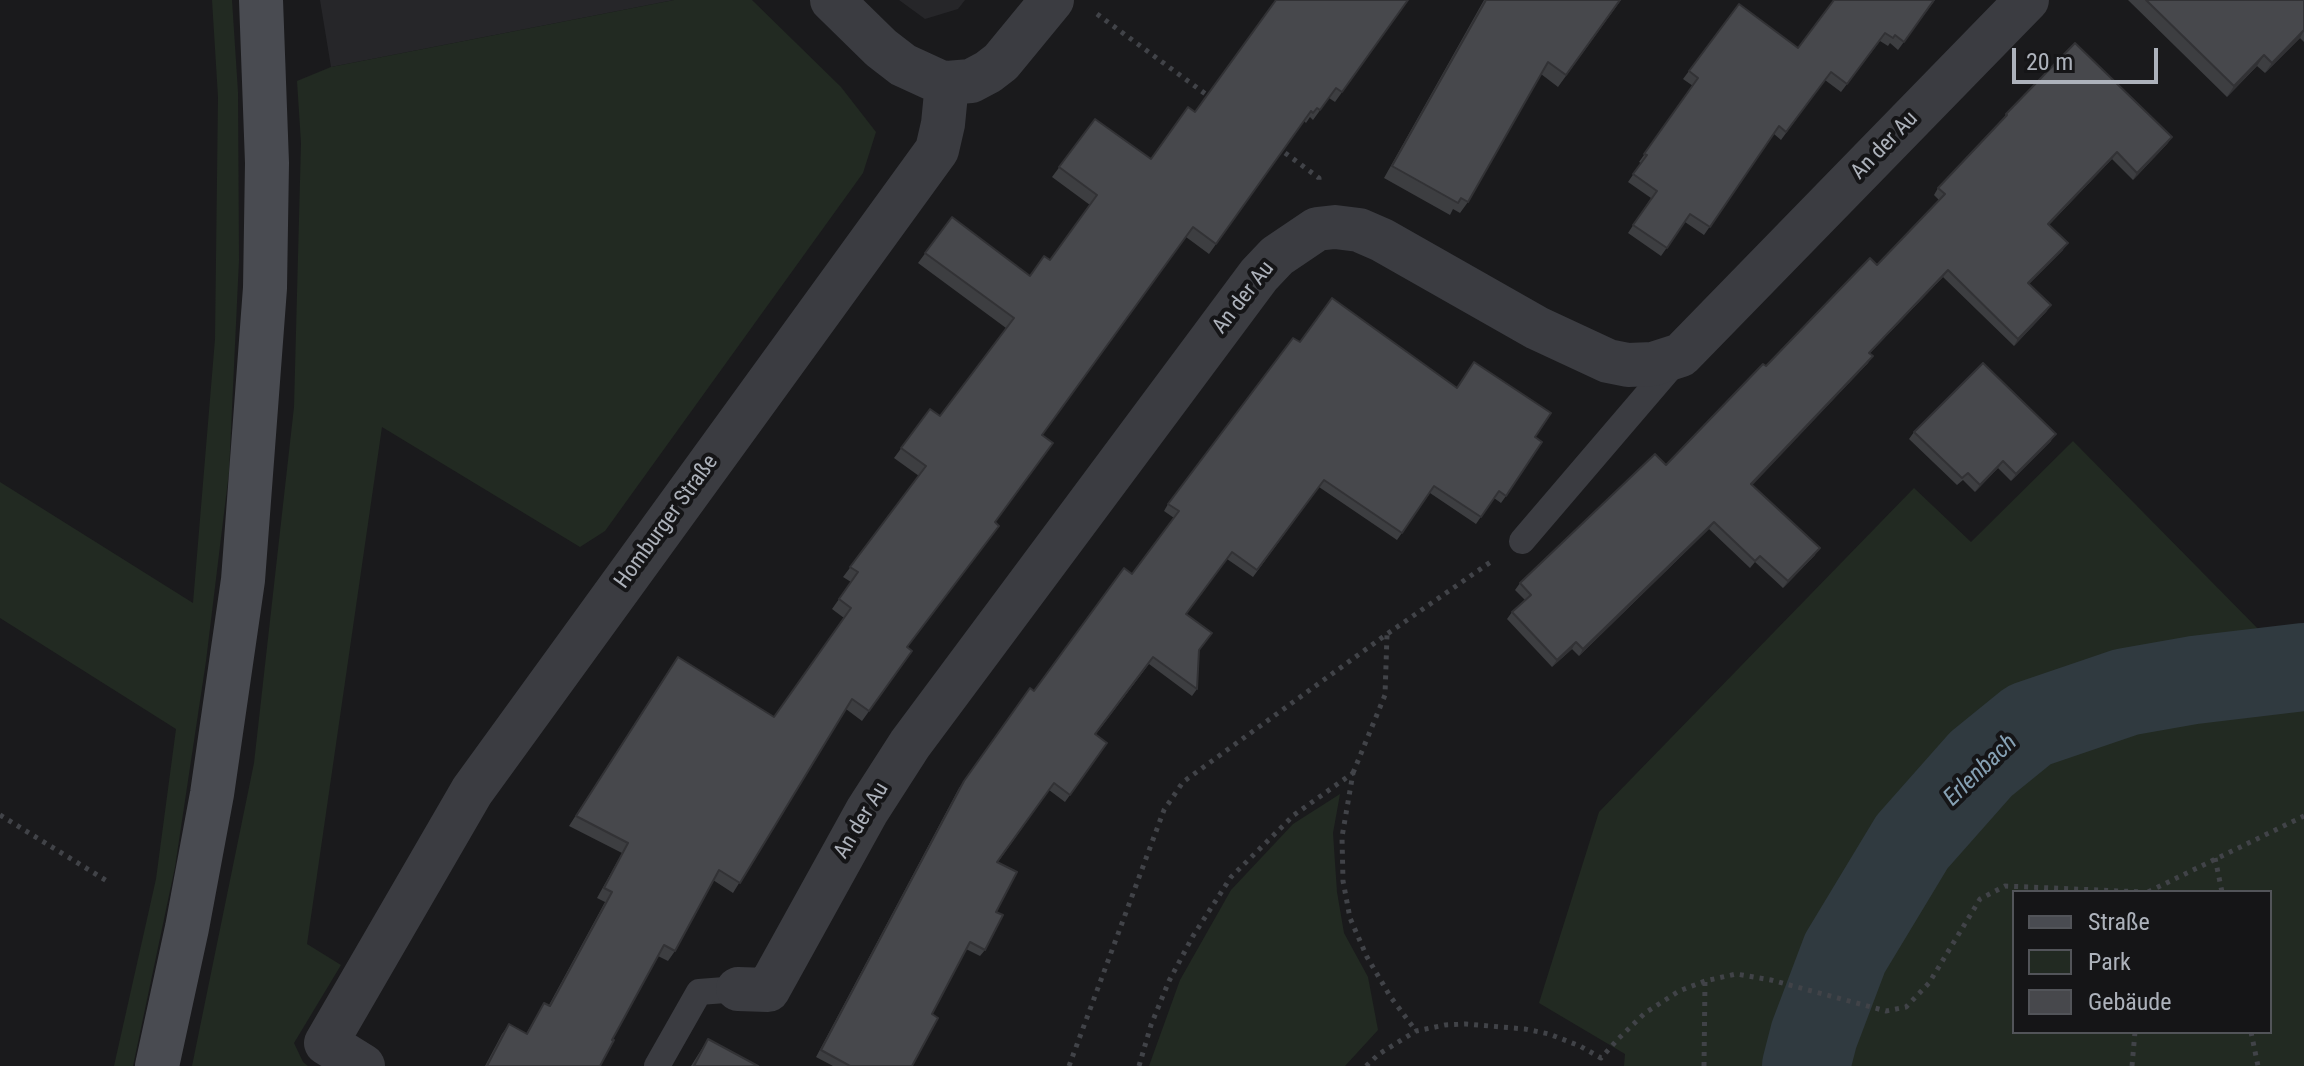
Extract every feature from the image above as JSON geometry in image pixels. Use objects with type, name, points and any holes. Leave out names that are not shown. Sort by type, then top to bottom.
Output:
[{"type":"main road","points":[[157,1066],[212,794],[243,580],[265,288],[267,163],[261,0]]},
{"type":"street","points":[[832,0],[903,65],[947,83],[971,81],[988,72],[1071,5]]},
{"type":"street","name":"An der Au","points":[[1681,355],[2027,0]]},
{"type":"street","name":"Homburger Straße","points":[[363,1066],[326,1043],[472,791],[937,150],[947,83]]},
{"type":"street","points":[[1317,229],[1335,227],[1359,230],[1537,328],[1608,361],[1628,365],[1653,364],[1681,355]]},
{"type":"street","name":"An der Au","points":[[738,989],[768,990],[867,811],[910,744],[1259,275],[1277,256],[1317,229]]},
{"type":"lane","points":[[1522,541],[1681,355]]},
{"type":"lane","name":"An der Au","points":[[657,1066],[699,992],[738,989]]},
{"type":"path","points":[[1071,5],[1217,103]]},
{"type":"path","points":[[1268,140],[1319,178],[1317,229]]},
{"type":"path","points":[[1069,1066],[1164,810],[1183,782],[1387,634],[1522,541]]},
{"type":"path","points":[[1387,634],[1385,695],[1353,773],[1342,837],[1343,881],[1350,918],[1367,957],[1416,1031]]},
{"type":"path","points":[[1139,1066],[1169,981],[1193,936],[1231,877],[1294,815],[1353,773]]},
{"type":"path","points":[[0,815],[107,881]]},
{"type":"path","points":[[2150,890],[2304,816]]},
{"type":"path","points":[[2215,858],[2222,890]]},
{"type":"path","points":[[1602,1066],[1601,1058],[1645,1013],[1679,991],[1736,974],[1771,980],[1886,1011],[1906,1007],[1929,983],[1980,899],[2005,886],[2099,890]]},
{"type":"path","points":[[1704,1066],[1705,981]]},
{"type":"path","points":[[1366,1066],[1416,1031],[1466,1024],[1525,1029],[1580,1046],[1601,1058]]},
{"type":"path","points":[[2132,1066],[2135,1034]]},
{"type":"path","points":[[2251,1034],[2258,1066]]},
{"type":"shaded area","points":[[320,0],[674,0],[331,67]]},
{"type":"shaded area","points":[[899,0],[965,0],[958,9],[925,19]]},
{"type":"green space","points":[[212,0],[232,0],[238,92],[239,260],[229,472],[206,661],[175,867],[133,1066],[114,1066],[156,879],[176,729],[0,618],[0,482],[193,603],[215,339],[218,97]]},
{"type":"green space","points":[[674,0],[752,0],[841,87],[876,132],[863,173],[605,531],[580,547],[382,427],[307,944],[341,965],[294,1043],[308,1066],[192,1066],[254,763],[294,407],[301,143],[297,81],[331,67]]},
{"type":"green space","points":[[2073,441],[2264,635],[2304,708],[2304,1066],[1624,1066],[1625,1054],[1539,1003],[1599,812],[1914,488],[1971,542]]},
{"type":"green space","points":[[1340,794],[1333,833],[1337,892],[1344,933],[1368,977],[1378,1030],[1345,1066],[1149,1066],[1180,980],[1231,890],[1293,824]]},
{"type":"building","points":[[1276,0],[1408,0],[1342,92],[1336,88],[1320,110],[1311,111],[1216,244],[1193,227],[1042,435],[1053,443],[995,522],[999,526],[907,647],[912,651],[869,711],[852,699],[740,883],[719,870],[675,951],[664,945],[600,1066],[487,1066],[509,1024],[527,1034],[544,1003],[550,1006],[612,892],[604,888],[628,843],[576,816],[678,657],[774,717],[851,608],[839,599],[858,572],[850,567],[926,466],[901,448],[930,409],[940,416],[1014,318],[925,253],[952,217],[1030,276],[1044,256],[1050,260],[1097,195],[1059,167],[1095,119],[1151,159],[1188,107],[1195,112]]},
{"type":"building","points":[[1486,0],[1620,0],[1566,75],[1548,62],[1468,202],[1461,198],[1458,203],[1392,166]]},
{"type":"building","points":[[1834,0],[1934,0],[1904,42],[1895,35],[1893,38],[1885,33],[1847,84],[1831,72],[1786,132],[1779,126],[1710,227],[1690,214],[1667,248],[1633,225],[1657,191],[1633,174],[1698,78],[1689,71],[1739,4],[1798,48]]},
{"type":"building","points":[[2146,0],[2304,0],[2304,30],[2272,63],[2264,55],[2234,86]]},
{"type":"building","points":[[2075,43],[2172,137],[2137,173],[2117,152],[2048,224],[2068,243],[2028,283],[2051,305],[2018,339],[1948,270],[1869,353],[1873,356],[1751,484],[1820,548],[1788,581],[1760,556],[1755,561],[1714,522],[1583,649],[1576,642],[1557,660],[1512,612],[1531,595],[1520,583],[1655,454],[1666,465],[1870,258],[1877,265],[1945,194],[1938,188]]},
{"type":"building","points":[[1332,298],[1457,388],[1474,362],[1551,413],[1535,437],[1542,442],[1506,496],[1499,491],[1481,517],[1434,486],[1402,533],[1324,480],[1257,570],[1232,552],[1186,614],[1212,633],[1199,650],[1197,689],[1153,657],[1095,734],[1107,743],[1070,795],[1054,783],[997,862],[1017,872],[996,912],[1003,915],[985,950],[970,942],[932,1014],[938,1018],[912,1066],[850,1066],[821,1050],[964,781],[1030,688],[1034,691],[1124,568],[1132,574],[1179,511],[1168,504],[1293,338],[1300,342]]},
{"type":"building","points":[[1983,363],[2056,434],[2016,474],[2003,461],[1980,485],[1968,473],[1962,478],[1914,432]]},
{"type":"building","points":[[708,1039],[758,1066],[694,1066]]},
{"type":"waterway","name":"Erlenbach","points":[[1806,1066],[1814,1035],[1845,953],[1912,842],[1981,764],[2029,725],[2126,692],[2194,680],[2304,667]]}]
